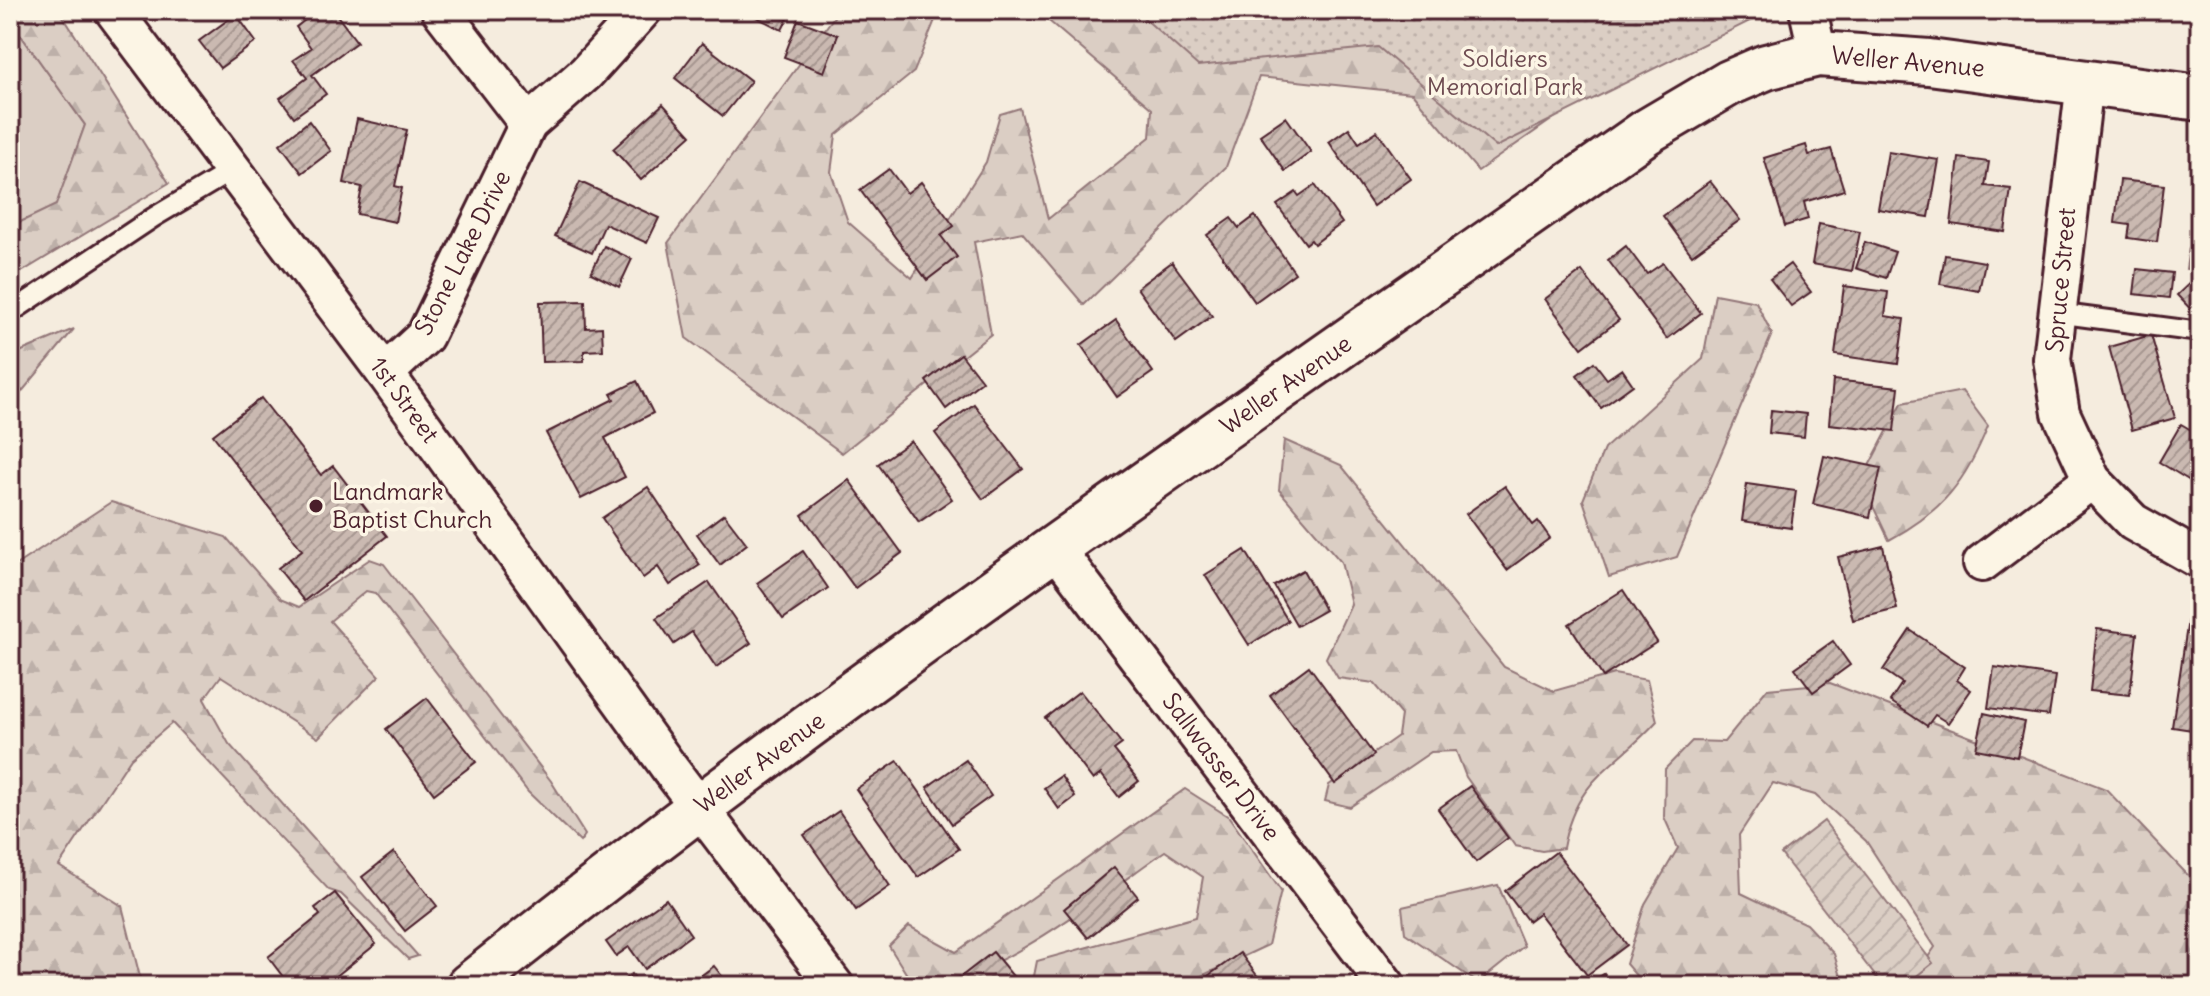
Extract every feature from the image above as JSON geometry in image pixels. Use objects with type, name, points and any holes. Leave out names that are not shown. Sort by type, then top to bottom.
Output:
[{"type":"street","name":"1st Street","points":[[113,10],[385,373],[699,808],[835,986]]},
{"type":"street","points":[[440,10],[528,124]]},
{"type":"street","name":"Stone Lake Drive","points":[[385,373],[425,336],[528,124],[586,73],[643,10]]},
{"type":"street","points":[[1808,10],[1818,54]]},
{"type":"street","name":"Weller Avenue","points":[[469,986],[637,852],[1055,548],[1646,132],[1729,83],[1766,67],[1818,54],[1929,62],[2200,98]]},
{"type":"street","name":"Spruce Street","points":[[2085,82],[2052,359],[2061,413],[2092,480],[2133,522],[2200,560]]},
{"type":"street","points":[[1982,563],[2092,480]]},
{"type":"street","name":"Sallwasser Drive","points":[[1055,548],[1387,986]]},
{"type":"lane","points":[[10,313],[154,217],[233,170]]},
{"type":"lane","points":[[2056,313],[2200,332]]},
{"type":"green space","points":[[10,10],[59,10],[169,183],[10,279],[10,227],[56,205],[85,125],[10,20]]},
{"type":"green space","points":[[839,10],[939,10],[914,72],[836,135],[831,172],[848,222],[912,278],[986,162],[1000,114],[1020,108],[1048,219],[1150,137],[1152,109],[1036,10],[1709,10],[1478,171],[1412,93],[1259,77],[1226,167],[1084,305],[1022,232],[974,242],[991,334],[842,453],[686,338],[668,243]]},
{"type":"green space","name":"Soldiers Memorial Park","points":[[1135,10],[1760,10],[1760,16],[1496,147],[1378,47],[1198,66]]},
{"type":"green space","points":[[10,20],[85,125],[56,206],[10,227]]},
{"type":"green space","points":[[1715,294],[1756,302],[1772,334],[1677,557],[1609,577],[1583,500],[1604,449],[1703,359]]},
{"type":"green space","points":[[74,329],[10,406],[10,356]]},
{"type":"green space","points":[[1962,391],[1988,426],[1980,446],[1961,479],[1938,506],[1889,540],[1861,481],[1902,403]]},
{"type":"green space","points":[[1284,440],[1341,465],[1504,667],[1554,691],[1614,674],[1647,680],[1657,721],[1587,789],[1569,824],[1563,848],[1542,851],[1515,846],[1466,777],[1456,751],[1431,752],[1350,807],[1325,801],[1329,785],[1398,736],[1401,715],[1374,683],[1338,678],[1326,658],[1351,604],[1341,562],[1279,490]]},
{"type":"green space","points":[[111,502],[226,537],[280,599],[299,607],[370,559],[384,564],[551,781],[585,835],[580,842],[528,792],[375,593],[366,591],[330,621],[379,676],[318,738],[221,676],[204,699],[229,744],[418,956],[408,959],[341,894],[329,890],[172,723],[131,758],[59,866],[122,906],[141,981],[136,986],[10,986],[10,569]]},
{"type":"green space","points":[[1830,683],[2106,789],[2200,888],[2200,986],[1908,986],[1935,947],[1866,841],[1815,795],[1773,783],[1739,835],[1741,893],[1806,924],[1834,954],[1844,986],[1645,986],[1626,964],[1645,904],[1678,848],[1664,817],[1665,769],[1692,741],[1724,742],[1767,689]]},
{"type":"green space","points":[[1185,789],[1229,817],[1281,891],[1268,945],[1180,986],[1032,986],[1037,961],[1196,917],[1203,877],[1165,851],[1045,935],[977,971],[944,982],[914,986],[889,946],[909,926],[956,952]]},
{"type":"green space","points":[[1824,821],[1933,963],[1904,986],[1883,986],[1781,854]]},
{"type":"green space","points":[[1498,885],[1524,946],[1478,983],[1405,933],[1402,907]]},
{"type":"water","points":[[2189,248],[2200,250],[2200,271],[2186,269]]},
{"type":"building","points":[[318,10],[333,10],[357,42],[312,75],[326,94],[294,117],[280,98],[307,78],[293,60],[311,48],[296,27]]},
{"type":"building","points":[[742,10],[792,10],[782,30]]},
{"type":"building","points":[[236,14],[256,42],[220,68],[199,41]]},
{"type":"building","points":[[798,20],[838,35],[824,72],[784,57]]},
{"type":"building","points":[[702,43],[751,81],[723,116],[675,78]]},
{"type":"building","points":[[663,104],[691,135],[641,180],[613,149]]},
{"type":"building","points":[[1286,117],[1311,152],[1285,171],[1260,135]]},
{"type":"building","points":[[357,119],[407,130],[395,186],[402,188],[395,222],[357,214],[362,187],[344,183]]},
{"type":"building","points":[[309,121],[331,151],[302,173],[280,144]]},
{"type":"building","points":[[1349,128],[1359,143],[1377,131],[1411,179],[1373,206],[1329,142]]},
{"type":"building","points":[[1806,145],[1809,155],[1831,149],[1844,190],[1804,202],[1808,219],[1785,226],[1764,158]]},
{"type":"building","points":[[1888,152],[1939,160],[1929,217],[1878,209]]},
{"type":"building","points":[[1959,158],[1989,162],[1985,186],[2011,189],[2005,232],[1951,224]]},
{"type":"building","points":[[889,169],[907,193],[921,182],[954,226],[941,236],[957,257],[927,280],[860,190]]},
{"type":"building","points":[[2120,180],[2164,185],[2157,242],[2128,238],[2130,225],[2115,223]]},
{"type":"building","points":[[1710,181],[1740,220],[1692,255],[1663,216]]},
{"type":"building","points":[[580,182],[659,218],[647,243],[605,224],[592,253],[555,236]]},
{"type":"building","points":[[1315,185],[1342,223],[1314,244],[1311,240],[1306,244],[1277,205],[1296,192],[1299,196]]},
{"type":"building","points":[[2197,195],[2200,195],[2200,243],[2190,241]]},
{"type":"building","points":[[1255,216],[1295,273],[1255,302],[1207,235],[1231,218],[1239,228]]},
{"type":"building","points":[[1819,224],[1860,232],[1852,271],[1812,264]]},
{"type":"building","points":[[1865,242],[1895,252],[1886,278],[1856,268]]},
{"type":"building","points":[[604,246],[632,259],[619,287],[591,273]]},
{"type":"building","points":[[1626,246],[1647,274],[1663,263],[1701,313],[1667,339],[1608,260]]},
{"type":"building","points":[[1945,255],[1985,262],[1979,291],[1940,284]]},
{"type":"building","points":[[1172,262],[1212,316],[1176,342],[1137,288]]},
{"type":"building","points":[[1790,264],[1811,292],[1791,306],[1770,279]]},
{"type":"building","points":[[2137,269],[2172,273],[2169,298],[2134,294]]},
{"type":"building","points":[[1582,271],[1619,320],[1582,348],[1545,299]]},
{"type":"building","points":[[2193,280],[2200,287],[2200,319],[2177,295]]},
{"type":"building","points":[[1844,286],[1888,292],[1885,316],[1904,319],[1898,364],[1835,355]]},
{"type":"building","points":[[585,301],[586,328],[602,327],[603,350],[584,351],[584,361],[542,362],[540,302]]},
{"type":"building","points":[[1116,320],[1153,372],[1117,397],[1081,345]]},
{"type":"building","points":[[2151,335],[2175,418],[2132,430],[2109,347]]},
{"type":"building","points":[[961,354],[982,381],[946,409],[926,381]]},
{"type":"building","points":[[1594,362],[1607,379],[1622,369],[1633,385],[1601,408],[1577,375]]},
{"type":"building","points":[[1833,380],[1899,387],[1894,431],[1829,424]]},
{"type":"building","points":[[637,381],[653,413],[605,438],[625,477],[581,499],[546,433],[614,399],[611,394]]},
{"type":"building","name":"Landmark Baptist Church","points":[[261,398],[321,475],[333,466],[387,536],[304,601],[278,568],[302,550],[213,435]]},
{"type":"building","points":[[974,404],[1023,469],[983,499],[935,433]]},
{"type":"building","points":[[1771,410],[1806,414],[1804,437],[1769,433]]},
{"type":"building","points":[[2181,424],[2200,435],[2200,487],[2159,462]]},
{"type":"building","points":[[911,441],[952,499],[919,522],[878,464]]},
{"type":"building","points":[[1824,456],[1881,468],[1870,517],[1813,504]]},
{"type":"building","points":[[849,480],[902,553],[855,588],[802,515]]},
{"type":"building","points":[[1747,484],[1796,491],[1791,528],[1742,521]]},
{"type":"building","points":[[1505,486],[1533,525],[1538,521],[1550,538],[1507,570],[1466,514]]},
{"type":"building","points":[[648,487],[700,565],[670,585],[658,567],[643,578],[602,518]]},
{"type":"building","points":[[724,514],[747,544],[720,565],[697,534]]},
{"type":"building","points":[[1883,546],[1897,609],[1853,620],[1838,557]]},
{"type":"building","points":[[1245,550],[1288,621],[1249,645],[1205,575]]},
{"type":"building","points":[[803,551],[828,588],[783,619],[757,583]]},
{"type":"building","points":[[1303,570],[1325,610],[1297,626],[1274,586]]},
{"type":"building","points":[[709,582],[751,643],[716,667],[692,632],[674,644],[656,618]]},
{"type":"building","points":[[1623,590],[1657,642],[1603,677],[1569,624]]},
{"type":"building","points":[[2188,620],[2200,622],[2199,731],[2172,727]]},
{"type":"building","points":[[2097,629],[2137,634],[2130,695],[2090,691]]},
{"type":"building","points":[[1910,630],[1965,667],[1957,680],[1971,690],[1948,723],[1935,715],[1927,726],[1890,701],[1902,683],[1883,670]]},
{"type":"building","points":[[1833,641],[1850,665],[1813,692],[1795,668]]},
{"type":"building","points":[[1309,666],[1374,755],[1335,784],[1270,695]]},
{"type":"building","points":[[1994,667],[2055,676],[2049,716],[1988,708]]},
{"type":"building","points":[[1080,691],[1122,744],[1114,750],[1139,781],[1119,797],[1101,774],[1093,780],[1045,718]]},
{"type":"building","points":[[427,698],[476,762],[434,794],[386,729]]},
{"type":"building","points":[[1984,713],[2024,722],[2017,757],[1976,749]]},
{"type":"building","points":[[966,760],[991,796],[952,824],[927,787]]},
{"type":"building","points":[[898,761],[959,849],[918,877],[856,789]]},
{"type":"building","points":[[1061,776],[1075,797],[1059,809],[1044,788]]},
{"type":"building","points":[[1470,786],[1508,838],[1476,862],[1438,809]]},
{"type":"building","points":[[839,811],[890,886],[856,910],[804,835]]},
{"type":"building","points":[[394,852],[437,906],[405,931],[362,877]]},
{"type":"building","points":[[1556,852],[1627,945],[1587,975],[1539,913],[1528,921],[1505,891]]},
{"type":"building","points":[[1114,867],[1138,897],[1088,938],[1064,909]]},
{"type":"building","points":[[335,893],[376,944],[324,986],[290,986],[268,957],[320,915],[315,908]]},
{"type":"building","points":[[666,899],[691,935],[645,969],[629,947],[616,956],[606,942]]},
{"type":"building","points":[[993,952],[1017,981],[1011,986],[949,986]]},
{"type":"building","points":[[1240,953],[1265,986],[1194,986]]},
{"type":"building","points":[[714,966],[730,986],[687,986]]},
{"type":"building","points":[[632,974],[641,986],[615,986]]},
{"type":"building","points":[[1604,974],[1611,986],[1584,986]]},
{"type":"place","name":"Landmark Baptist Church","points":[[316,506]]}]
